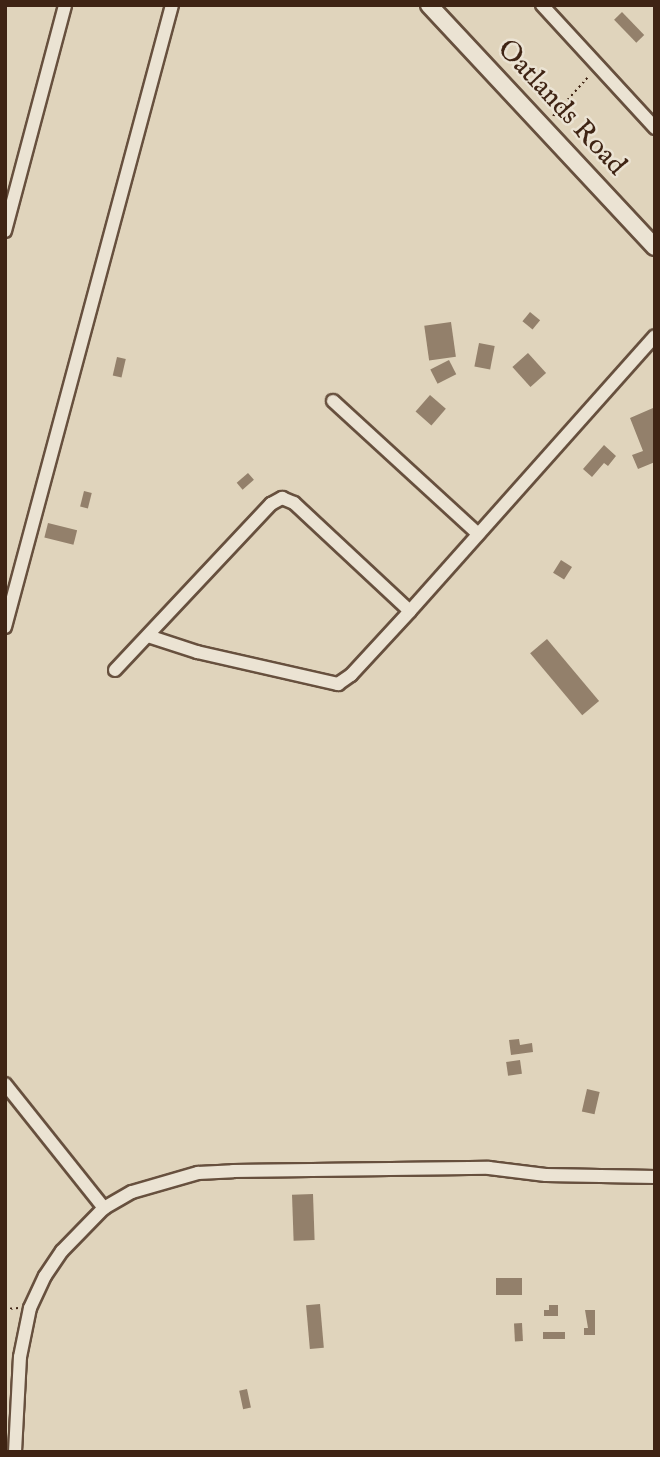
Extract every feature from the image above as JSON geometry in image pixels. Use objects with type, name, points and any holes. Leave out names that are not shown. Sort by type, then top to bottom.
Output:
[{"type":"street","points":[[5,231],[65,5]]},
{"type":"street","points":[[5,627],[172,5]]},
{"type":"street","name":"Oatlands Road","points":[[429,5],[655,247]]},
{"type":"street","points":[[542,5],[655,128]]},
{"type":"street","points":[[148,636],[197,652],[338,684],[351,675],[410,611],[655,336]]},
{"type":"street","points":[[334,401],[478,534]]},
{"type":"street","points":[[115,670],[271,504],[282,498],[294,503],[410,611]]},
{"type":"street","points":[[5,1084],[104,1208]]},
{"type":"street","points":[[15,1452],[20,1357],[30,1308],[45,1276],[62,1251],[104,1208],[132,1192],[162,1181],[198,1173],[233,1171],[489,1168],[546,1175],[655,1177]]},
{"type":"path","points":[[543,128],[597,67]]},
{"type":"building","points":[[622,12],[644,35],[636,43],[614,20]]},
{"type":"building","points":[[530,312],[540,320],[533,330],[522,321]]},
{"type":"building","points":[[451,322],[456,357],[429,360],[424,326]]},
{"type":"building","points":[[479,343],[495,346],[490,370],[474,367]]},
{"type":"building","points":[[528,353],[546,373],[530,387],[512,367]]},
{"type":"building","points":[[117,357],[126,359],[121,378],[113,376]]},
{"type":"building","points":[[449,360],[456,374],[438,384],[430,370]]},
{"type":"building","points":[[430,395],[446,409],[431,425],[416,412]]},
{"type":"building","points":[[653,408],[655,462],[638,469],[632,455],[643,451],[630,418]]},
{"type":"building","points":[[604,445],[616,456],[608,466],[604,463],[592,477],[583,469]]},
{"type":"building","points":[[248,473],[254,480],[243,490],[237,483]]},
{"type":"building","points":[[84,491],[92,493],[88,508],[80,507]]},
{"type":"building","points":[[48,523],[77,530],[73,545],[44,538]]},
{"type":"building","points":[[561,560],[572,567],[564,580],[553,573]]},
{"type":"building","points":[[547,639],[599,701],[582,715],[530,653]]},
{"type":"building","points":[[519,1039],[520,1045],[532,1043],[533,1052],[511,1055],[509,1040]]},
{"type":"building","points":[[520,1060],[522,1074],[508,1076],[506,1062]]},
{"type":"building","points":[[587,1089],[600,1092],[594,1114],[582,1111]]},
{"type":"building","points":[[313,1194],[315,1240],[294,1241],[292,1195]]},
{"type":"building","points":[[496,1278],[522,1278],[522,1295],[496,1295]]},
{"type":"building","points":[[320,1304],[324,1348],[310,1349],[306,1305]]},
{"type":"building","points":[[549,1305],[558,1305],[558,1316],[544,1316],[544,1310],[549,1310]]},
{"type":"building","points":[[585,1310],[595,1310],[595,1335],[584,1335],[584,1328],[588,1328]]},
{"type":"building","points":[[514,1323],[522,1323],[523,1341],[515,1341]]},
{"type":"building","points":[[543,1332],[565,1332],[565,1339],[543,1339]]},
{"type":"building","points":[[247,1389],[251,1408],[243,1409],[239,1391]]}]
